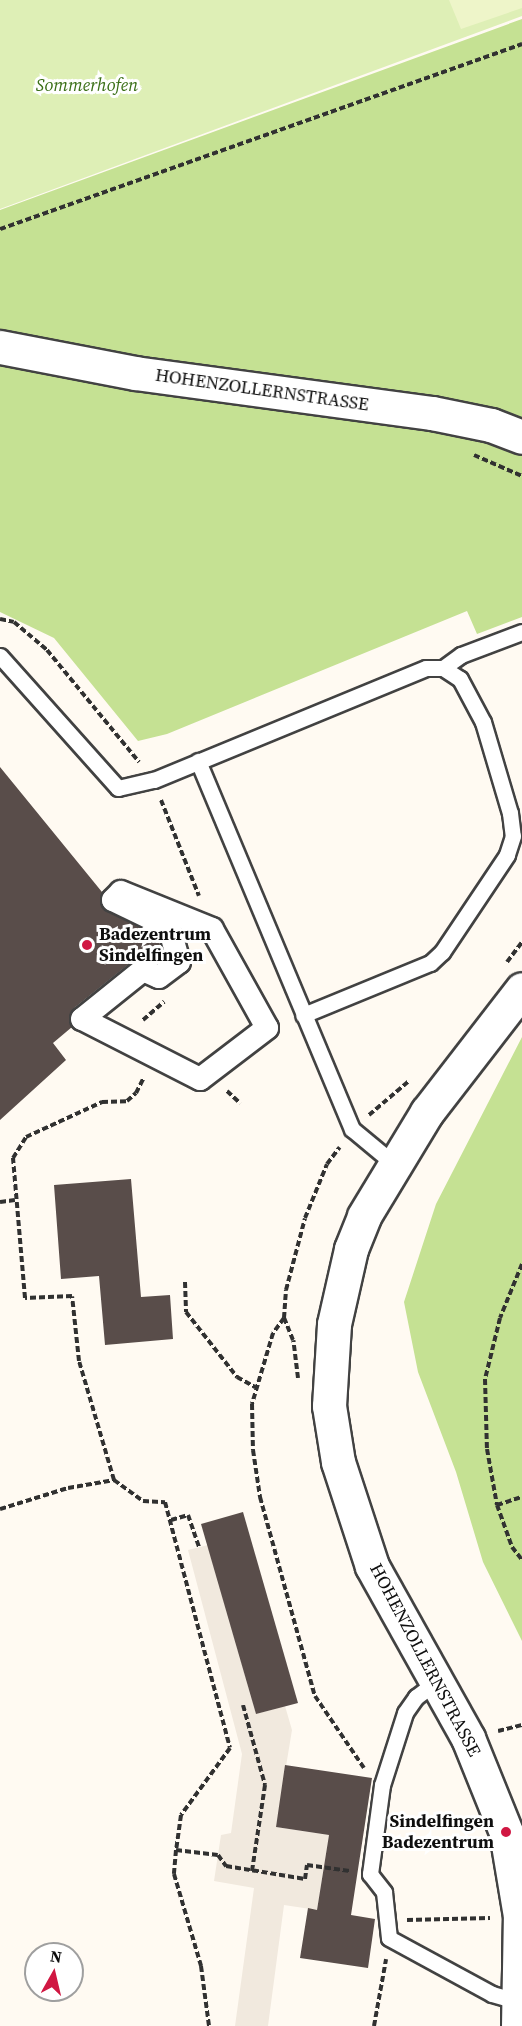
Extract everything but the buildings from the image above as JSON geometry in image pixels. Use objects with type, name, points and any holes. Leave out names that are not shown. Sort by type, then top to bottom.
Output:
[{"type":"street","name":"HOHENZOLLERNSTRASSE","points":[[0,347],[146,374],[432,413],[490,425],[522,437]]},
{"type":"street","points":[[121,892],[212,929],[267,1028],[200,1079],[82,1019],[143,970],[159,977],[179,962],[169,927],[114,900],[121,892]]},
{"type":"street","name":"HOHENZOLLERNSTRASSE","points":[[519,2014],[505,1917],[506,1832],[488,1778],[372,1566],[354,1518],[338,1462],[329,1406],[334,1324],[351,1249],[393,1162],[427,1112],[522,990]]},
{"type":"lane","points":[[443,668],[461,655],[522,632]]},
{"type":"lane","points":[[0,656],[118,788],[153,780],[426,668],[443,668],[460,679],[483,722],[510,813],[513,836],[507,855],[430,963],[303,1015]]},
{"type":"lane","points":[[198,761],[352,1129],[393,1162]]},
{"type":"lane","points":[[436,1682],[417,1697],[405,1713],[382,1785],[370,1874],[384,1892],[389,1938],[492,1994],[519,2014]]},
{"type":"path","points":[[0,229],[522,44]]},
{"type":"path","points":[[0,619],[14,622],[47,650],[153,780],[212,929]]},
{"type":"path","points":[[154,1056],[136,1094],[127,1101],[102,1102],[26,1137],[13,1158],[15,1200],[26,1298],[72,1296],[79,1360],[114,1480],[143,1501],[165,1502],[230,1748],[181,1815],[174,1875],[201,1966],[209,2026]]},
{"type":"path","points":[[382,1785],[368,1773],[327,1719],[305,1663],[260,1497],[253,1450],[255,1387],[273,1333],[284,1318],[285,1290],[305,1218],[327,1164],[352,1129],[397,1090]]},
{"type":"path","points":[[0,1202],[15,1200]]},
{"type":"path","points":[[522,1264],[500,1318],[485,1379],[487,1449],[497,1505],[512,1546],[522,1560]]},
{"type":"path","points":[[185,1282],[186,1312],[237,1377],[255,1387]]},
{"type":"path","points":[[0,1509],[68,1488],[114,1480]]},
{"type":"path","points":[[497,1505],[522,1497]]},
{"type":"path","points":[[171,1520],[188,1515],[199,1547]]},
{"type":"path","points":[[243,1705],[265,1785],[252,1870]]},
{"type":"path","points":[[176,1850],[218,1855],[226,1866],[305,1880],[307,1865],[357,1872]]},
{"type":"path","points":[[489,1908],[505,1917]]},
{"type":"path","points":[[422,1920],[505,1917]]},
{"type":"path","points":[[491,1930],[505,1917]]},
{"type":"path","points":[[374,2026],[389,1938]]},
{"type":"green space","name":"Sommerhofen","points":[[0,0],[522,0],[522,16],[0,209]]},
{"type":"green space","points":[[449,0],[522,0],[522,8],[461,29]]},
{"type":"green space","points":[[522,19],[522,617],[477,634],[467,611],[167,734],[138,741],[54,638],[0,612],[0,210]]},
{"type":"green space","points":[[522,1037],[522,1641],[483,1562],[456,1472],[418,1372],[404,1302],[436,1204]]},
{"type":"shaded area","points":[[208,1545],[256,1714],[285,1706],[292,1730],[276,1827],[329,1835],[317,1910],[284,1905],[268,2026],[235,2026],[254,1888],[214,1881],[221,1835],[231,1833],[242,1754],[188,1550]]},
{"type":"place","name":"Badezentrum Sindelfingen","points":[[87,945]]},
{"type":"place","name":"Sindelfingen Badezentrum","points":[[506,1832]]}]
